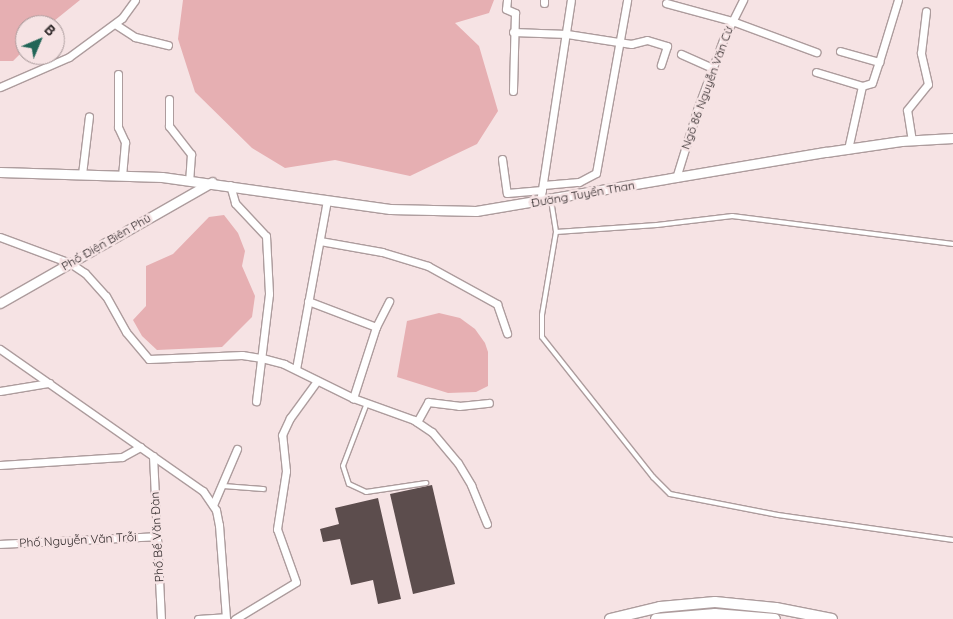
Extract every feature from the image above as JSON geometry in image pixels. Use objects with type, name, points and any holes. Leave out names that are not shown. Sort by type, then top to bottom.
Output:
[{"type":"main road","points":[[610,619],[660,607],[715,602],[776,608],[832,619]]},
{"type":"main road","points":[[656,619],[715,614],[774,619]]},
{"type":"street","points":[[0,87],[70,57],[115,24],[136,0]]},
{"type":"street","points":[[507,0],[506,9],[515,13],[513,32],[513,91]]},
{"type":"street","points":[[540,202],[571,0]]},
{"type":"street","points":[[502,159],[507,193],[579,182],[590,177],[600,167],[619,42],[628,0]]},
{"type":"street","name":"Ngõ 86 Nguyễn Văn Cừ","points":[[676,178],[713,68],[732,21],[743,0]]},
{"type":"street","points":[[816,72],[862,86],[872,83],[898,0]]},
{"type":"street","points":[[666,3],[732,21],[816,52]]},
{"type":"street","points":[[912,140],[907,110],[928,84],[920,53],[926,11]]},
{"type":"street","points":[[115,24],[135,38],[168,45]]},
{"type":"street","points":[[513,32],[567,34],[631,44],[647,40],[666,44],[661,65]]},
{"type":"street","points":[[840,51],[879,62]]},
{"type":"street","points":[[680,54],[713,68]]},
{"type":"street","points":[[118,74],[118,127],[125,142],[122,176]]},
{"type":"street","points":[[848,150],[862,86]]},
{"type":"street","points":[[169,98],[169,126],[191,154],[189,180]]},
{"type":"street","points":[[82,174],[89,116]]},
{"type":"street","name":"Đường Tuyển Than","points":[[0,172],[82,174],[212,182],[327,200],[442,212],[493,210],[540,202],[552,203],[593,193],[676,178],[848,150],[912,140],[953,138]]},
{"type":"street","points":[[590,177],[593,193]]},
{"type":"street","name":"Phố Điện Biên Phủ","points":[[0,302],[212,182]]},
{"type":"street","points":[[230,185],[235,203],[266,236],[269,294],[256,401]]},
{"type":"street","points":[[296,369],[327,200]]},
{"type":"street","points":[[0,237],[70,263],[96,283],[126,332],[149,359],[242,355],[262,358],[296,369],[353,398],[418,422],[432,432],[458,463],[471,484],[487,524]]},
{"type":"street","points":[[320,241],[382,252],[428,266],[497,304],[507,333]]},
{"type":"street","points":[[308,301],[376,327]]},
{"type":"street","points":[[353,398],[376,327],[389,301]]},
{"type":"street","points":[[0,349],[198,487],[213,504],[221,540],[225,618],[198,619]]},
{"type":"street","points":[[235,619],[296,582],[277,529],[286,471],[282,435],[290,418],[317,381]]},
{"type":"street","points":[[0,392],[49,383]]},
{"type":"street","points":[[418,422],[428,402],[459,406],[490,402]]},
{"type":"street","points":[[0,465],[122,457],[140,447]]},
{"type":"street","points":[[213,504],[237,449]]},
{"type":"street","name":"Phố Bế Văn Đàn","points":[[152,456],[161,619]]},
{"type":"street","name":"Phố Nguyễn Văn Trỗi","points":[[0,544],[156,536]]},
{"type":"lane","points":[[552,203],[556,232],[542,315],[542,338],[663,488],[678,498],[825,523],[953,540]]},
{"type":"lane","points":[[556,232],[657,225],[732,216],[953,244]]},
{"type":"lane","points":[[367,403],[343,466],[349,484],[366,492],[426,483]]},
{"type":"lane","points":[[222,486],[264,489]]},
{"type":"shaded area","points":[[0,0],[80,0],[61,15],[15,15],[15,59],[13,61],[0,61]]},
{"type":"shaded area","points":[[183,0],[494,0],[489,13],[455,23],[479,46],[498,111],[477,144],[410,176],[335,160],[285,168],[252,148],[195,92],[178,39]]},
{"type":"shaded area","points":[[224,215],[238,233],[245,251],[242,266],[255,296],[252,317],[222,347],[157,350],[142,336],[133,320],[146,306],[146,266],[173,254],[209,217]]},
{"type":"shaded area","points":[[439,313],[460,318],[475,329],[485,343],[488,352],[488,386],[476,392],[448,393],[397,377],[407,321]]},
{"type":"building","points":[[432,485],[455,584],[413,594],[390,494]]},
{"type":"building","points":[[378,498],[401,599],[378,604],[373,580],[351,585],[340,539],[323,542],[320,529],[339,524],[335,508]]}]
